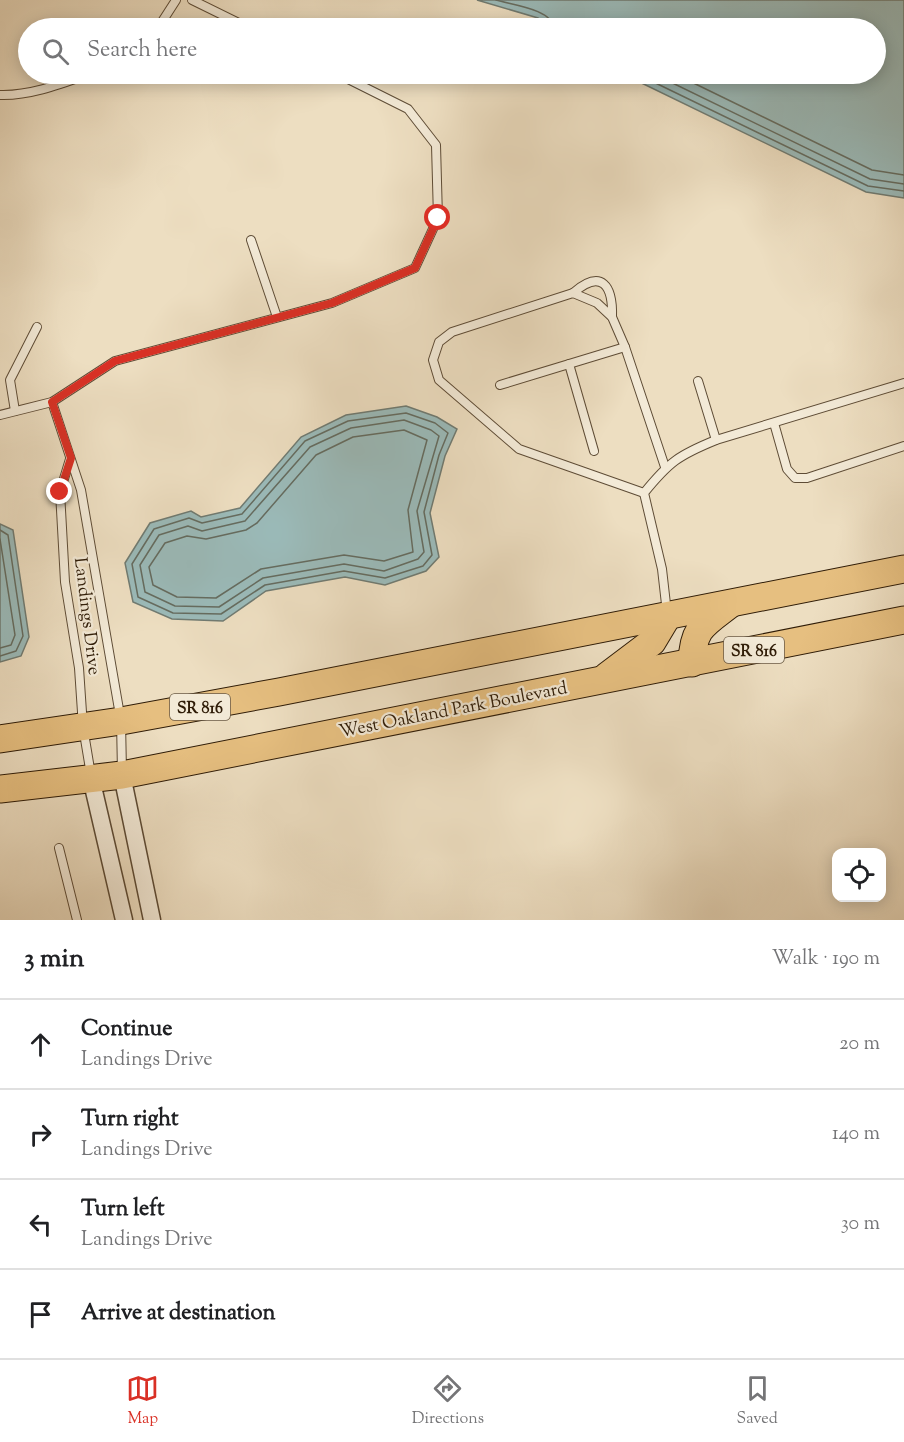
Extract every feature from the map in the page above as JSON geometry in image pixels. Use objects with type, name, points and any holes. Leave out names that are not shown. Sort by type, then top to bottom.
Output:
[{"type":"main road","name":"SR 816","points":[[0,739],[121,721],[904,569]]},
{"type":"main road","points":[[692,663],[693,640],[705,624],[730,604]]},
{"type":"main road","points":[[604,678],[652,642],[667,616]]},
{"type":"main road","name":"West Oakland Park Boulevard","points":[[0,789],[123,775],[904,620]]},
{"type":"street","points":[[123,775],[152,920]]},
{"type":"street","points":[[91,778],[124,920]]},
{"type":"lane","points":[[164,18],[176,0]]},
{"type":"lane","points":[[192,0],[229,18]]},
{"type":"lane","points":[[0,95],[12,96],[60,84]]},
{"type":"lane","points":[[0,415],[52,402],[115,361],[332,303],[415,268],[438,218],[436,145],[408,109],[358,84]]},
{"type":"lane","points":[[251,240],[277,317]]},
{"type":"lane","points":[[612,317],[613,296],[606,286],[597,281],[585,282],[573,293],[453,332],[439,342],[433,360],[439,380],[519,449],[644,494]]},
{"type":"lane","points":[[573,293],[597,303],[612,317],[625,347],[665,466]]},
{"type":"lane","points":[[15,411],[10,380],[37,327]]},
{"type":"lane","points":[[500,386],[625,347]]},
{"type":"lane","points":[[569,364],[594,451]]},
{"type":"lane","points":[[698,381],[716,440]]},
{"type":"lane","points":[[644,494],[665,466],[691,450],[716,440],[904,383]]},
{"type":"lane","name":"Landings Drive","points":[[52,402],[81,490],[121,721],[123,775]]},
{"type":"lane","points":[[774,423],[787,469],[795,478],[807,478],[904,446]]},
{"type":"lane","name":"Landings Drive","points":[[71,458],[60,492],[64,582],[79,668],[83,727],[91,778]]},
{"type":"lane","points":[[644,494],[662,569],[667,616]]},
{"type":"lane","points":[[59,848],[77,920]]},
{"type":"water","points":[[477,0],[904,0],[904,198],[866,192],[644,84],[886,84],[886,18],[538,18]]},
{"type":"water","points":[[406,406],[437,417],[457,429],[445,456],[430,513],[439,557],[426,571],[385,585],[345,577],[266,591],[223,621],[172,619],[133,602],[125,563],[150,523],[191,511],[201,517],[240,508],[301,437],[346,415]]},
{"type":"water","points":[[0,524],[13,530],[29,637],[21,656],[0,662]]},
{"type":"route","points":[[60,492],[71,458],[52,402],[115,361],[332,303],[415,268],[438,218]]}]
